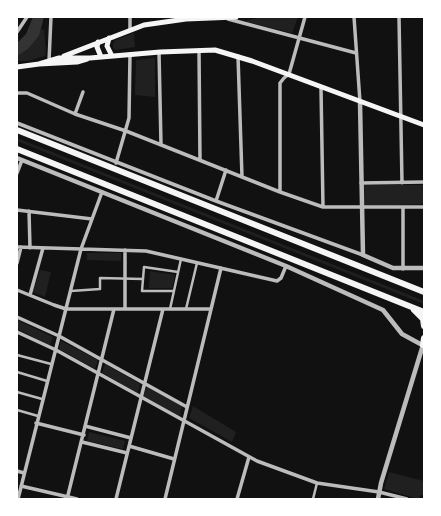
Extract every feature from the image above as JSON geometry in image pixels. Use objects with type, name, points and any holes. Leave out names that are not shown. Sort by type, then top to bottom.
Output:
[{"type":"highway","points":[[17,130],[415,289],[424,291]]},
{"type":"highway","points":[[17,149],[424,312]]},
{"type":"highway","points":[[407,306],[419,315],[424,326]]},
{"type":"highway","points":[[424,338],[424,345]]},
{"type":"main road","points":[[39,64],[59,58],[130,29],[144,25],[186,19],[236,17]]},
{"type":"main road","points":[[108,38],[107,46],[112,56]]},
{"type":"main road","points":[[98,42],[97,47],[100,57]]},
{"type":"main road","points":[[59,58],[90,58],[158,52],[215,50],[238,56],[289,74],[321,88],[424,125]]},
{"type":"main road","points":[[17,67],[77,62],[90,58]]},
{"type":"street","points":[[17,32],[27,17]]},
{"type":"street","points":[[49,61],[51,17]]},
{"type":"street","points":[[130,17],[130,29]]},
{"type":"street","points":[[280,192],[280,83],[289,74],[305,17]]},
{"type":"street","points":[[354,17],[360,102],[363,255]]},
{"type":"street","points":[[399,17],[402,183]]},
{"type":"street","points":[[227,18],[356,52]]},
{"type":"street","points":[[199,50],[200,160]]},
{"type":"street","points":[[158,52],[161,145]]},
{"type":"street","points":[[116,163],[129,118],[130,54]]},
{"type":"street","points":[[238,56],[242,177]]},
{"type":"street","points":[[321,88],[323,208]]},
{"type":"street","points":[[75,114],[83,92]]},
{"type":"street","points":[[17,93],[27,93],[75,114],[126,131],[323,208],[424,207]]},
{"type":"street","points":[[17,123],[116,163],[363,255],[387,266],[403,269],[424,268]]},
{"type":"street","points":[[17,173],[19,159],[286,266],[383,310],[402,334],[424,345],[378,499]]},
{"type":"street","points":[[216,201],[226,170]]},
{"type":"street","points":[[362,183],[424,182]]},
{"type":"street","points":[[18,499],[81,249],[102,192]]},
{"type":"street","points":[[403,208],[403,269]]},
{"type":"street","points":[[17,210],[92,219]]},
{"type":"street","points":[[29,211],[30,248]]},
{"type":"street","points":[[17,263],[19,247],[146,251],[277,281],[281,278],[286,266]]},
{"type":"street","points":[[30,295],[44,248]]},
{"type":"street","points":[[125,250],[125,309]]},
{"type":"street","points":[[170,309],[181,259]]},
{"type":"street","points":[[186,309],[197,262]]},
{"type":"street","points":[[174,291],[142,291],[144,267],[178,272]]},
{"type":"street","points":[[165,499],[221,268]]},
{"type":"street","points":[[71,291],[100,289],[100,278],[143,279]]},
{"type":"street","points":[[17,290],[66,309],[211,309]]},
{"type":"street","points":[[68,498],[114,309]]},
{"type":"street","points":[[116,499],[163,309]]},
{"type":"street","points":[[17,317],[59,336],[187,407]]},
{"type":"street","points":[[17,332],[56,350],[183,422],[249,457],[317,483],[380,492],[407,499]]},
{"type":"street","points":[[17,355],[51,364]]},
{"type":"street","points":[[17,372],[47,381]]},
{"type":"street","points":[[17,392],[42,399]]},
{"type":"street","points":[[17,410],[38,416]]},
{"type":"street","points":[[36,424],[84,435]]},
{"type":"street","points":[[85,426],[131,438]]},
{"type":"street","points":[[82,442],[127,454]]},
{"type":"street","points":[[129,446],[174,459]]},
{"type":"street","points":[[237,499],[249,457]]},
{"type":"street","points":[[17,471],[24,473]]},
{"type":"street","points":[[314,499],[317,483]]},
{"type":"street","points":[[21,486],[77,499]]},
{"type":"shaded area","points":[[33,17],[44,17],[39,36],[28,49],[17,56],[17,43],[26,34]]},
{"type":"shaded area","points":[[265,17],[298,17],[292,33],[247,22],[247,20]]},
{"type":"shaded area","points":[[41,29],[44,30],[45,56],[28,61],[17,61],[17,56],[28,49],[39,36]]},
{"type":"shaded area","points":[[134,33],[135,47],[116,50],[113,48],[115,40]]},
{"type":"shaded area","points":[[155,58],[155,97],[135,95],[136,60]]},
{"type":"shaded area","points":[[17,138],[424,301],[424,304],[17,141]]},
{"type":"shaded area","points":[[364,185],[424,185],[424,204],[365,206]]},
{"type":"shaded area","points":[[87,253],[121,253],[121,261],[87,260]]},
{"type":"shaded area","points":[[40,270],[51,272],[45,297],[33,292]]},
{"type":"shaded area","points":[[150,271],[175,275],[172,288],[149,288]]},
{"type":"shaded area","points":[[17,320],[53,337],[50,345],[17,329]]},
{"type":"shaded area","points":[[61,341],[98,360],[95,369],[59,349]]},
{"type":"shaded area","points":[[105,364],[140,384],[138,393],[102,373]]},
{"type":"shaded area","points":[[147,386],[182,406],[180,416],[143,397]]},
{"type":"shaded area","points":[[193,406],[236,432],[232,442],[189,418]]},
{"type":"shaded area","points":[[89,432],[125,441],[123,449],[87,441]]},
{"type":"shaded area","points":[[389,472],[424,481],[424,495],[421,495],[418,499],[384,489]]}]
